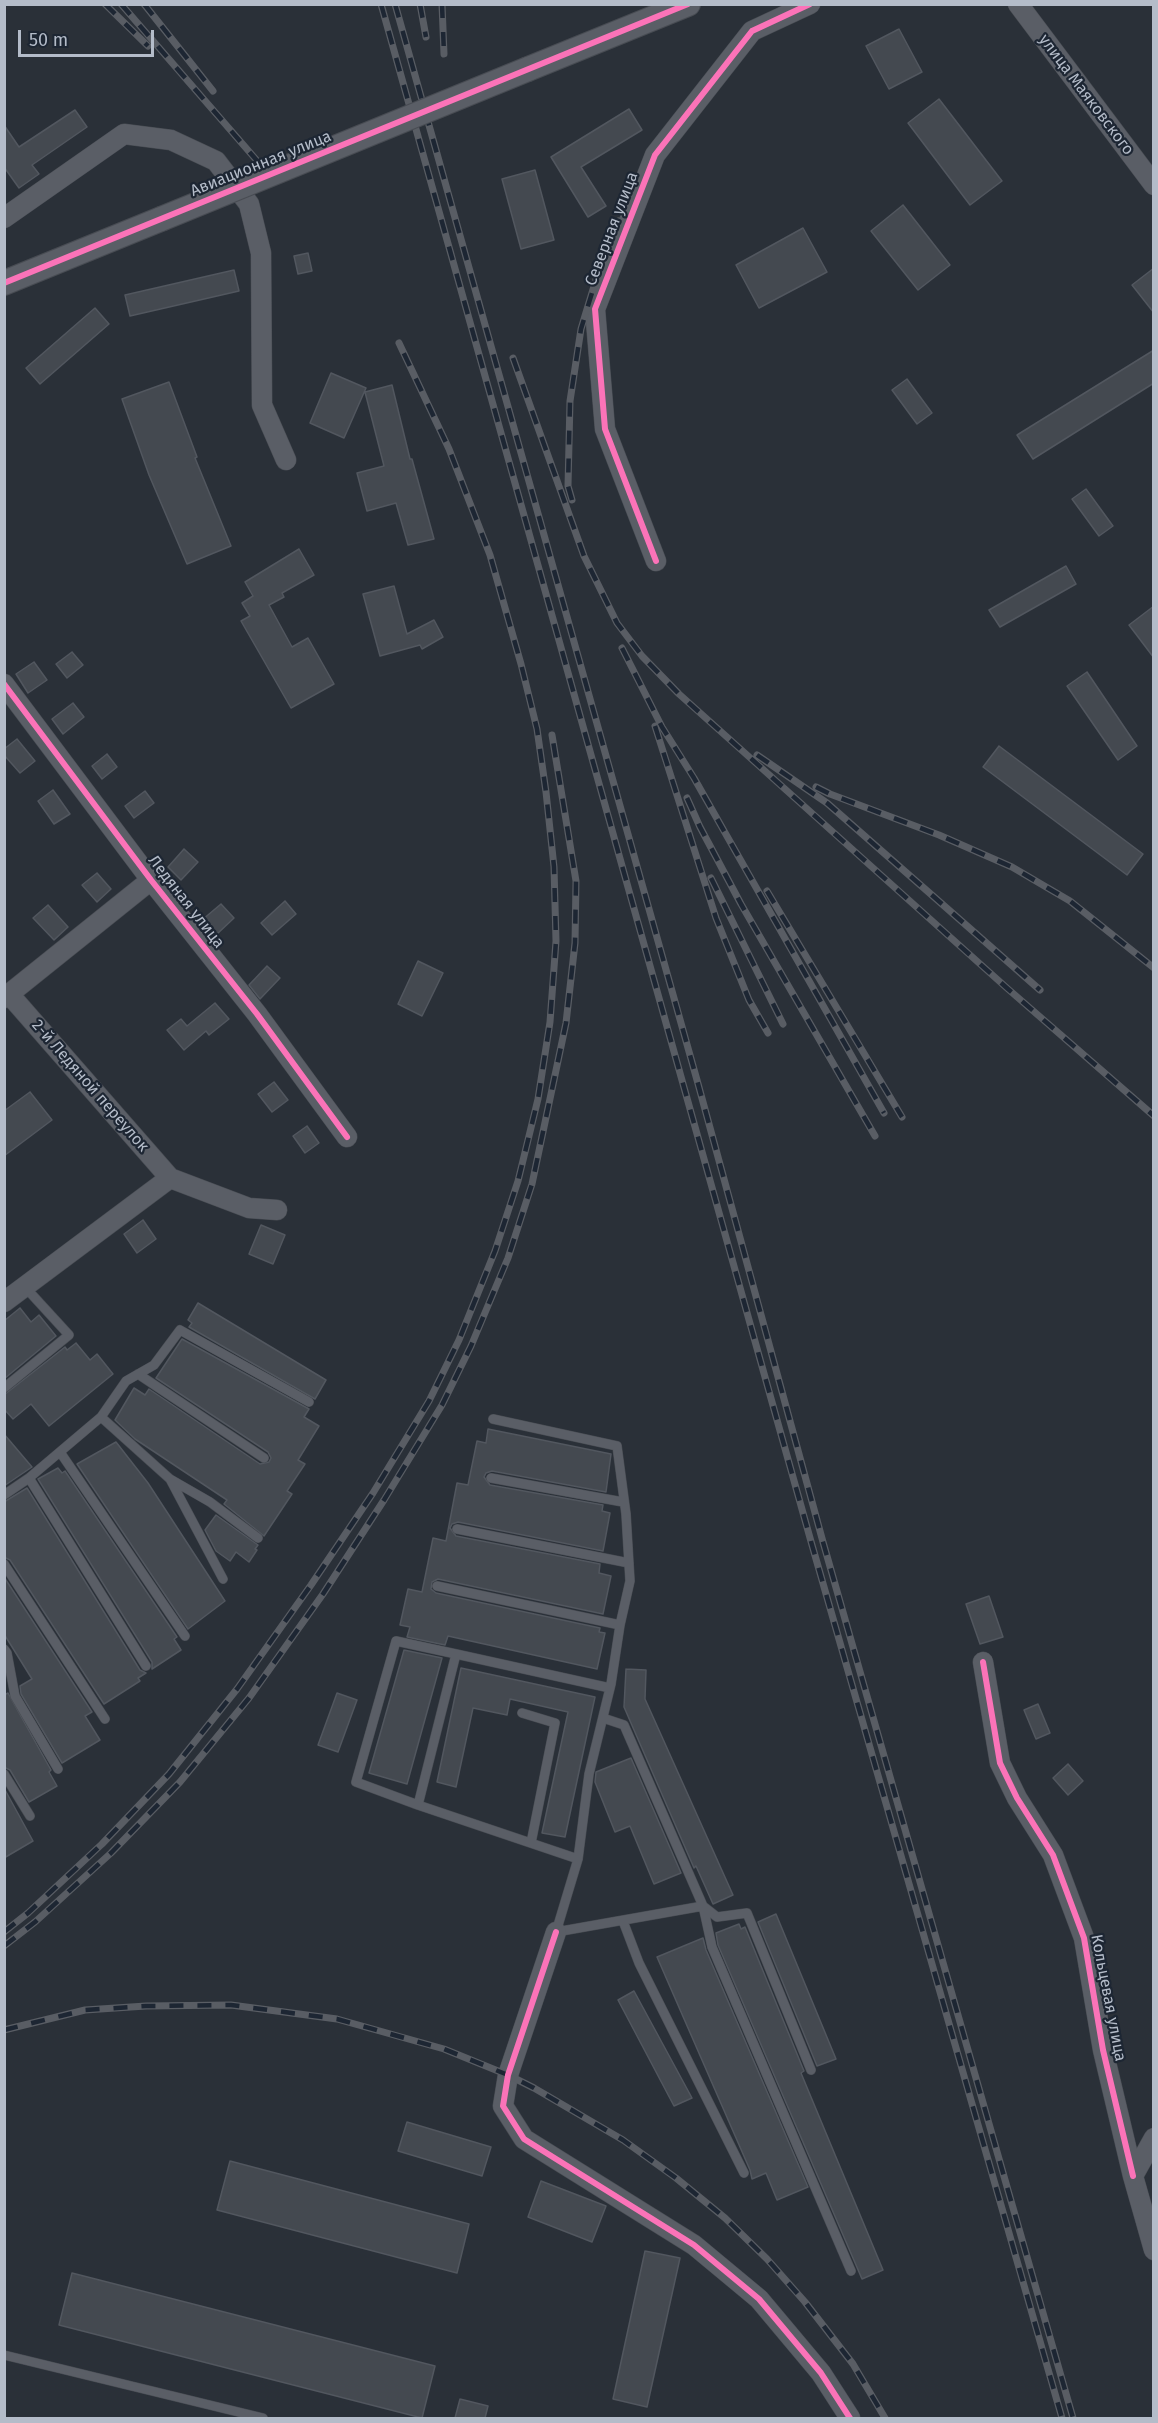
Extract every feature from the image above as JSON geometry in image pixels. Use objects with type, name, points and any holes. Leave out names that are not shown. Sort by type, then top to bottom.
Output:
[{"type":"street","name":"Авиационная улица","points":[[4,283],[688,4]]},
{"type":"street","name":"Северная улица","points":[[656,561],[605,429],[595,309],[655,155],[752,32],[810,4]]},
{"type":"street","name":"улица Маяковского","points":[[1018,4],[1154,185]]},
{"type":"street","name":"Авиационная улица","points":[[4,218],[124,134],[171,140],[216,161],[249,204],[261,253],[262,405],[286,460]]},
{"type":"street","name":"Ледяная улица","points":[[4,684],[151,880],[257,1014],[346,1137]]},
{"type":"street","points":[[7,996],[151,880]]},
{"type":"street","name":"2-й Ледяной переулок","points":[[7,996],[170,1178],[249,1208],[277,1210]]},
{"type":"street","points":[[4,1302],[170,1178]]},
{"type":"street","name":"Кольцевая улица","points":[[983,1662],[1000,1763],[1017,1798],[1053,1856],[1084,1938],[1103,2050],[1133,2176],[1154,2250]]},
{"type":"street","points":[[556,1932],[508,2075],[503,2106],[524,2139],[694,2244],[759,2299],[821,2373],[849,2418]]},
{"type":"street","points":[[1133,2176],[1154,2138]]},
{"type":"lane","points":[[4,1388],[69,1335],[25,1287]]},
{"type":"lane","points":[[4,1495],[29,1478],[101,1417],[126,1381],[154,1365],[180,1330],[309,1402]]},
{"type":"lane","points":[[138,1374],[264,1458]]},
{"type":"lane","points":[[101,1417],[170,1479],[210,1502],[258,1538]]},
{"type":"lane","points":[[493,1419],[617,1446],[626,1514],[630,1581],[610,1688],[589,1774],[578,1859],[556,1932],[703,1906],[717,1917],[747,1913],[811,2070]]},
{"type":"lane","points":[[60,1452],[185,1636]]},
{"type":"lane","points":[[29,1478],[146,1666]]},
{"type":"lane","points":[[491,1478],[623,1502]]},
{"type":"lane","points":[[170,1479],[223,1579]]},
{"type":"lane","points":[[457,1529],[629,1563]]},
{"type":"lane","points":[[4,1564],[105,1719]]},
{"type":"lane","points":[[437,1586],[620,1625]]},
{"type":"lane","points":[[578,1859],[356,1782],[396,1641],[610,1688]]},
{"type":"lane","points":[[4,1649],[7,1653],[15,1696],[58,1769]]},
{"type":"lane","points":[[418,1805],[456,1654]]},
{"type":"lane","points":[[522,1713],[555,1723],[531,1843]]},
{"type":"lane","points":[[603,1718],[624,1725],[703,1906],[712,1947],[851,2271]]},
{"type":"lane","points":[[4,1774],[30,1816]]},
{"type":"lane","points":[[623,1921],[639,1962],[744,2173]]},
{"type":"lane","points":[[4,2355],[263,2418]]},
{"type":"building","points":[[899,29],[922,72],[889,89],[866,46]]},
{"type":"building","points":[[939,99],[1002,181],[970,205],[908,123]]},
{"type":"building","points":[[629,109],[642,130],[581,167],[606,206],[588,217],[551,157]]},
{"type":"building","points":[[75,110],[87,127],[32,165],[39,174],[19,188],[4,167],[4,125],[19,147]]},
{"type":"building","points":[[535,170],[554,240],[521,249],[502,179]]},
{"type":"building","points":[[903,205],[950,265],[918,290],[871,231]]},
{"type":"building","points":[[803,228],[827,272],[759,308],[736,265]]},
{"type":"building","points":[[308,253],[312,271],[298,274],[294,256]]},
{"type":"building","points":[[1154,268],[1154,313],[1132,285]]},
{"type":"building","points":[[234,270],[239,291],[130,316],[125,295]]},
{"type":"building","points":[[95,308],[109,324],[40,384],[26,368]]},
{"type":"building","points":[[1154,350],[1154,383],[1033,459],[1017,435]]},
{"type":"building","points":[[331,373],[366,388],[344,438],[310,423]]},
{"type":"building","points":[[907,379],[932,413],[917,424],[892,390]]},
{"type":"building","points":[[169,382],[197,457],[195,458],[231,546],[187,564],[149,475],[122,399]]},
{"type":"building","points":[[392,385],[410,459],[412,459],[434,539],[408,545],[396,503],[367,511],[357,473],[384,466],[365,392]]},
{"type":"building","points":[[1086,489],[1113,526],[1099,536],[1072,499]]},
{"type":"building","points":[[299,549],[314,575],[282,593],[284,597],[269,605],[292,647],[308,638],[334,684],[291,708],[241,621],[250,616],[242,603],[253,596],[245,582]]},
{"type":"building","points":[[1066,566],[1076,584],[1000,627],[989,610]]},
{"type":"building","points":[[394,586],[407,634],[434,620],[443,637],[422,649],[420,645],[380,656],[363,594]]},
{"type":"building","points":[[1154,606],[1154,658],[1129,625]]},
{"type":"building","points":[[72,652],[83,665],[67,678],[56,664]]},
{"type":"building","points":[[34,662],[47,680],[28,693],[16,674]]},
{"type":"building","points":[[1087,672],[1137,746],[1118,760],[1067,686]]},
{"type":"building","points":[[73,703],[84,717],[63,734],[52,719]]},
{"type":"building","points":[[17,739],[35,761],[20,773],[4,755],[4,749]]},
{"type":"building","points":[[999,746],[1143,854],[1127,875],[983,767]]},
{"type":"building","points":[[107,754],[117,767],[102,779],[92,766]]},
{"type":"building","points":[[53,790],[70,814],[54,824],[38,801]]},
{"type":"building","points":[[145,791],[154,803],[134,818],[125,806]]},
{"type":"building","points":[[184,849],[198,862],[181,880],[168,867]]},
{"type":"building","points":[[97,873],[111,889],[97,902],[82,885]]},
{"type":"building","points":[[285,901],[296,914],[272,935],[261,923]]},
{"type":"building","points":[[221,904],[234,918],[216,935],[202,920]]},
{"type":"building","points":[[48,905],[68,927],[54,940],[33,918]]},
{"type":"building","points":[[418,961],[443,973],[422,1016],[398,1004]]},
{"type":"building","points":[[267,966],[280,978],[260,999],[249,985]]},
{"type":"building","points":[[215,1003],[229,1019],[209,1035],[206,1031],[184,1050],[167,1030],[181,1019],[187,1026]]},
{"type":"building","points":[[274,1082],[288,1100],[272,1112],[258,1094]]},
{"type":"building","points":[[30,1092],[52,1120],[4,1156],[4,1111]]},
{"type":"building","points":[[307,1126],[319,1143],[305,1153],[293,1136]]},
{"type":"building","points":[[143,1220],[156,1239],[137,1253],[124,1234]]},
{"type":"building","points":[[261,1225],[285,1235],[273,1264],[249,1254]]},
{"type":"building","points":[[198,1303],[326,1380],[315,1399],[189,1327],[192,1323],[188,1320]]},
{"type":"building","points":[[20,1308],[31,1322],[39,1315],[56,1336],[4,1379],[4,1321]]},
{"type":"building","points":[[182,1339],[309,1409],[304,1417],[319,1426],[298,1460],[305,1464],[287,1491],[292,1494],[264,1536],[224,1504],[227,1500],[135,1439],[115,1420],[134,1388],[145,1395],[149,1389],[260,1464],[269,1462],[271,1458],[268,1452],[156,1378]]},
{"type":"building","points":[[76,1343],[90,1360],[97,1354],[113,1374],[49,1426],[31,1404],[13,1419],[4,1409],[4,1395],[65,1347],[67,1350]]},
{"type":"building","points":[[488,1429],[611,1454],[606,1492],[492,1471],[486,1473],[484,1477],[490,1485],[603,1505],[602,1511],[610,1513],[603,1551],[458,1522],[452,1524],[450,1528],[456,1536],[600,1564],[599,1573],[611,1576],[603,1614],[438,1579],[432,1582],[431,1589],[436,1593],[600,1628],[599,1632],[605,1633],[597,1669],[448,1636],[445,1645],[407,1637],[410,1627],[400,1625],[408,1589],[422,1592],[433,1538],[446,1541],[457,1483],[468,1485],[477,1441],[486,1443]]},
{"type":"building","points":[[4,1434],[32,1467],[4,1486]]},
{"type":"building","points":[[116,1442],[148,1483],[225,1601],[188,1629],[77,1464]]},
{"type":"building","points":[[58,1468],[62,1473],[65,1471],[177,1637],[174,1639],[181,1650],[152,1669],[152,1662],[38,1479]]},
{"type":"building","points":[[27,1488],[140,1670],[146,1673],[138,1678],[140,1681],[104,1704],[10,1560],[4,1557],[4,1502]]},
{"type":"building","points":[[216,1515],[258,1545],[249,1562],[236,1552],[230,1561],[216,1551],[205,1530]]},
{"type":"building","points":[[4,1577],[92,1712],[85,1716],[100,1740],[62,1763],[21,1694],[20,1686],[32,1679],[4,1634]]},
{"type":"building","points":[[989,1596],[1003,1637],[980,1644],[966,1604]]},
{"type":"building","points":[[404,1650],[442,1658],[407,1784],[369,1773]]},
{"type":"building","points":[[461,1668],[595,1697],[565,1837],[542,1833],[568,1712],[510,1699],[507,1715],[473,1708],[456,1787],[437,1782]]},
{"type":"building","points":[[626,1669],[646,1670],[645,1699],[733,1895],[713,1904],[696,1866],[694,1868],[624,1707]]},
{"type":"building","points":[[8,1693],[51,1770],[49,1772],[57,1786],[29,1802],[10,1770],[4,1767],[4,1695]]},
{"type":"building","points":[[337,1693],[357,1700],[338,1752],[318,1745]]},
{"type":"building","points":[[1038,1704],[1050,1733],[1036,1739],[1024,1710]]},
{"type":"building","points":[[631,1758],[681,1873],[654,1884],[630,1826],[615,1832],[595,1782],[596,1772]]},
{"type":"building","points":[[1068,1764],[1083,1781],[1068,1795],[1053,1778]]},
{"type":"building","points":[[4,1788],[33,1841],[4,1858]]},
{"type":"building","points":[[776,1914],[836,2059],[817,2066],[758,1922]]},
{"type":"building","points":[[739,1924],[741,1929],[745,1927],[804,2071],[801,2073],[883,2270],[862,2279],[718,1945],[716,1933]]},
{"type":"building","points":[[703,1938],[706,1950],[808,2187],[777,2200],[766,2173],[752,2179],[657,1957]]},
{"type":"building","points":[[634,1991],[692,2098],[674,2106],[618,2000]]},
{"type":"building","points":[[407,2122],[491,2147],[482,2176],[398,2151]]},
{"type":"building","points":[[230,2161],[469,2224],[457,2273],[217,2210]]},
{"type":"building","points":[[541,2181],[606,2206],[592,2242],[528,2217]]},
{"type":"building","points":[[645,2251],[680,2258],[647,2407],[613,2399]]},
{"type":"building","points":[[72,2273],[435,2366],[422,2418],[59,2325]]},
{"type":"building","points":[[460,2399],[488,2406],[485,2418],[455,2418]]},
{"type":"railway","points":[[105,4],[148,46]]},
{"type":"railway","points":[[121,4],[266,171]]},
{"type":"railway","points":[[144,4],[213,91]]},
{"type":"railway","points":[[381,4],[812,1545],[1062,2418]]},
{"type":"railway","points":[[395,4],[697,1080],[823,1542],[1073,2418]]},
{"type":"railway","points":[[420,4],[426,37]]},
{"type":"railway","points":[[442,4],[444,54]]},
{"type":"railway","points":[[572,500],[568,486],[570,401],[581,329],[601,263],[619,221]]},
{"type":"railway","points":[[4,1932],[28,1913],[102,1844],[169,1774],[237,1689],[311,1585],[373,1493],[429,1401],[459,1340],[495,1251],[518,1181],[538,1099],[550,1022],[556,941],[554,867],[546,792],[537,729],[490,555],[449,449],[399,343]]},
{"type":"railway","points":[[513,358],[584,556],[617,623],[642,656],[679,694],[1008,989],[1154,1116]]},
{"type":"railway","points":[[622,648],[662,727],[694,778],[884,1113]]},
{"type":"railway","points":[[655,726],[716,918],[749,1000],[768,1033]]},
{"type":"railway","points":[[4,1946],[35,1922],[111,1853],[180,1782],[249,1698],[323,1594],[384,1500],[442,1405],[471,1346],[508,1258],[532,1184],[566,1023],[575,943],[576,881],[552,735]]},
{"type":"railway","points":[[757,755],[827,803],[1040,990]]},
{"type":"railway","points":[[816,787],[939,835],[1012,867],[1070,901],[1154,968]]},
{"type":"railway","points":[[687,798],[741,904],[875,1136]]},
{"type":"railway","points":[[711,878],[783,1024]]},
{"type":"railway","points":[[767,891],[902,1117]]},
{"type":"railway","points":[[4,2030],[85,2010],[146,2006],[231,2005],[337,2019],[444,2049],[508,2075],[623,2140],[676,2178],[725,2218],[767,2259],[805,2302],[853,2364],[885,2418]]},
{"type":"cycle path","points":[[4,283],[688,4]]},
{"type":"cycle path","points":[[656,561],[605,429],[595,309],[655,155],[752,31],[810,4]]},
{"type":"cycle path","points":[[4,684],[151,880],[257,1014],[347,1137]]},
{"type":"cycle path","points":[[983,1662],[1000,1763],[1017,1798],[1053,1855],[1084,1938],[1103,2050],[1133,2176]]},
{"type":"cycle path","points":[[556,1932],[508,2075],[503,2106],[524,2139],[694,2245],[759,2299],[821,2373],[850,2418]]}]
